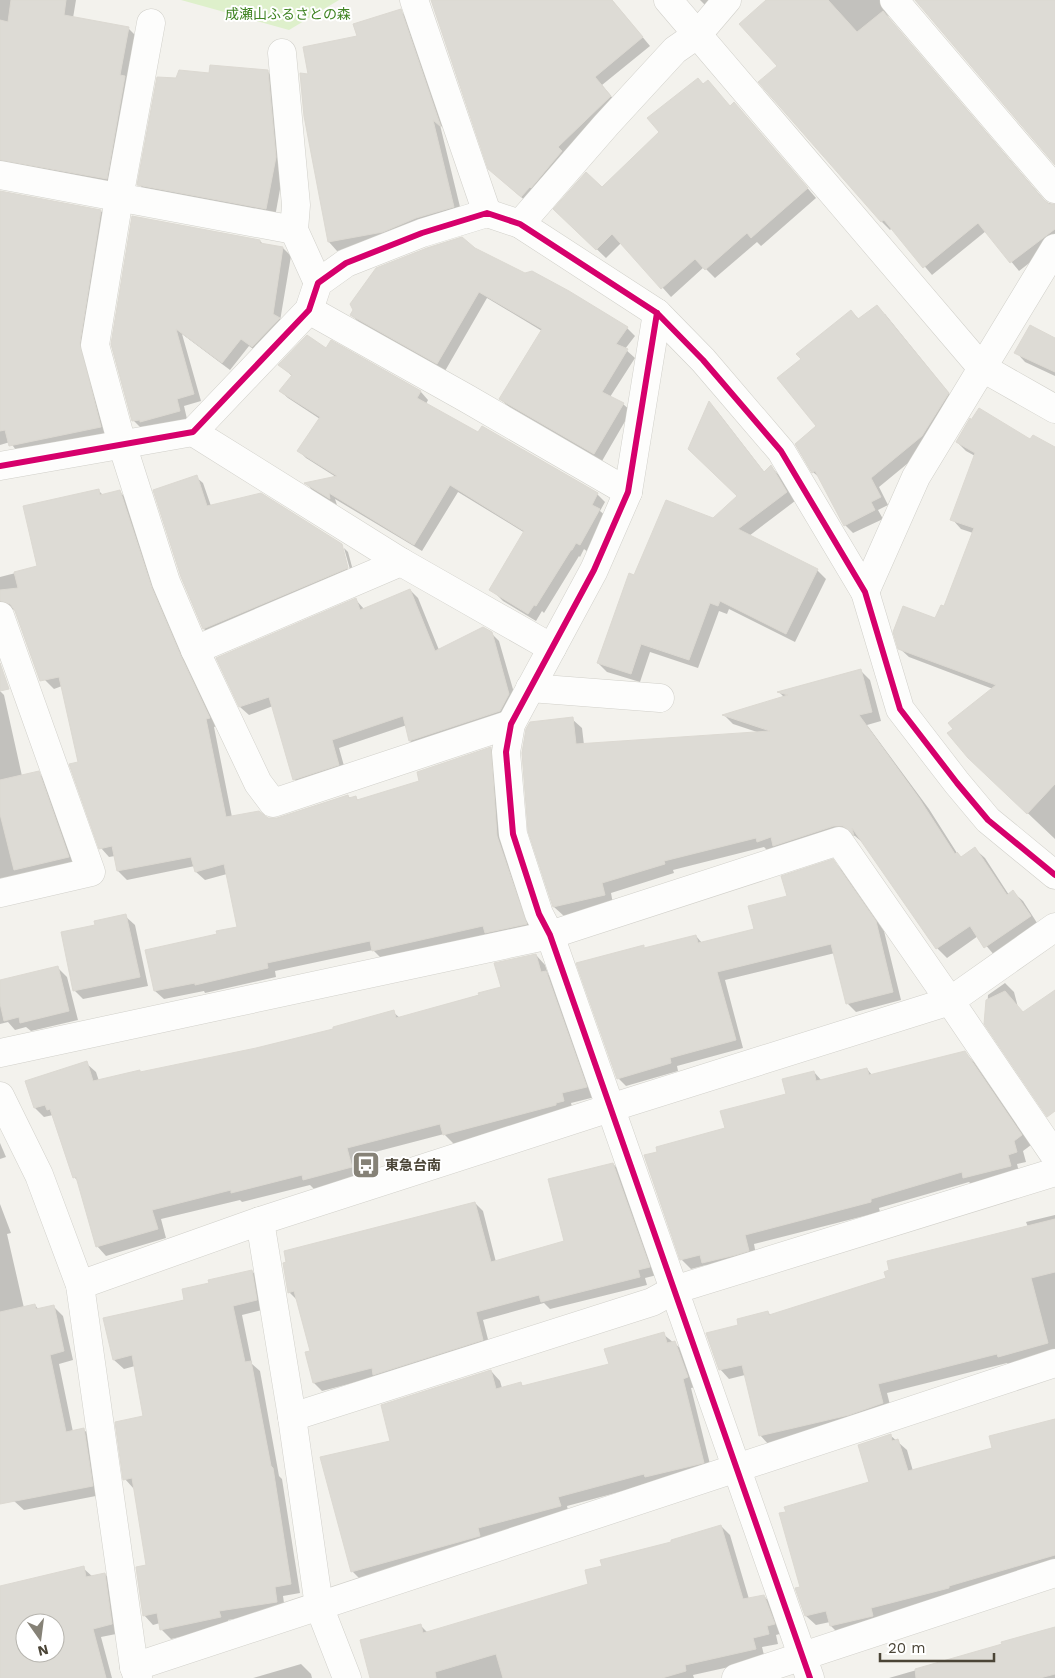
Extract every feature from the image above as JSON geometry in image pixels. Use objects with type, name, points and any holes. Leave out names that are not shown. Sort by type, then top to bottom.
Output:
[{"type":"street","points":[[414,0],[487,213]]},
{"type":"street","points":[[668,0],[981,367],[1055,409]]},
{"type":"street","points":[[520,224],[675,50],[698,34],[727,0]]},
{"type":"street","points":[[894,0],[1055,189]]},
{"type":"street","points":[[151,23],[119,198],[95,345],[122,444],[166,582],[195,650],[258,784],[273,803],[511,724]]},
{"type":"street","points":[[282,53],[296,205],[294,230],[318,283]]},
{"type":"street","points":[[0,176],[294,230]]},
{"type":"street","points":[[0,466],[193,432],[309,310],[318,283],[346,263],[384,246],[487,213],[520,224],[657,313],[703,360],[781,451],[865,592],[900,709],[988,820],[1055,875]]},
{"type":"street","points":[[865,592],[916,477],[981,367],[1055,248]]},
{"type":"street","points":[[309,310],[628,492]]},
{"type":"street","points":[[657,313],[628,492],[594,570],[511,724],[506,752],[513,834],[539,914],[550,935],[806,1667]]},
{"type":"street","points":[[193,432],[401,562],[552,648]]},
{"type":"street","points":[[195,650],[401,562]]},
{"type":"street","points":[[0,616],[91,872],[0,893]]},
{"type":"street","points":[[530,688],[660,698]]},
{"type":"street","points":[[0,1053],[550,935],[839,841],[1055,1156]]},
{"type":"street","points":[[80,1285],[260,1221],[950,1001],[1055,926]]},
{"type":"street","points":[[0,1096],[39,1175],[80,1285],[136,1672],[319,1606],[1055,1363]]},
{"type":"street","points":[[292,1417],[652,1302],[674,1290],[1055,1172]]},
{"type":"street","points":[[260,1221],[292,1417],[319,1606],[346,1678]]},
{"type":"street","points":[[736,1678],[806,1667],[1055,1573]]},
{"type":"green space","name":"成瀬山ふるさとの森","points":[[181,0],[339,0],[289,30]]},
{"type":"building","points":[[11,0],[66,0],[64,15],[129,27],[120,75],[125,76],[107,179],[0,160],[0,20],[8,22]]},
{"type":"building","points":[[431,0],[612,0],[643,37],[595,77],[611,96],[558,147],[562,151],[521,197],[488,169]]},
{"type":"building","points":[[766,0],[828,0],[857,32],[883,11],[1043,199],[1049,204],[1055,204],[1055,229],[1010,263],[978,223],[923,268],[884,220],[881,222],[758,82],[777,66],[739,24]]},
{"type":"building","points":[[915,0],[1055,0],[1055,165]]},
{"type":"building","points":[[401,9],[441,127],[433,120],[454,207],[416,218],[383,232],[328,242],[304,116],[300,73],[308,74],[303,47],[357,36],[353,24]]},
{"type":"building","points":[[210,65],[268,70],[276,157],[266,209],[137,185],[157,77],[176,78],[179,70],[209,73]]},
{"type":"building","points":[[698,78],[703,84],[708,80],[730,106],[734,102],[808,188],[751,238],[747,233],[705,270],[695,259],[661,289],[612,234],[596,250],[553,209],[586,172],[602,187],[659,132],[647,118]]},
{"type":"building","points":[[0,191],[101,210],[80,343],[101,427],[9,446],[5,430],[0,431]]},
{"type":"building","points":[[132,216],[260,240],[260,243],[283,247],[273,314],[280,318],[252,347],[241,339],[222,363],[176,329],[194,394],[177,399],[180,411],[140,422],[140,420],[132,421],[111,344]]},
{"type":"building","points":[[462,237],[475,248],[525,273],[532,271],[569,291],[628,327],[616,344],[628,349],[602,392],[624,403],[594,454],[499,399],[542,329],[479,292],[437,364],[350,315],[353,310],[350,304],[376,268],[427,248]]},
{"type":"building","points":[[877,305],[949,393],[922,436],[871,478],[881,497],[871,502],[875,510],[844,526],[815,471],[812,473],[795,444],[816,426],[777,378],[801,359],[796,354],[851,310],[858,319]]},
{"type":"building","points":[[1030,325],[1055,338],[1055,372],[1014,353]]},
{"type":"building","points":[[307,335],[326,348],[331,340],[421,391],[417,398],[478,432],[482,426],[598,493],[592,505],[600,509],[580,545],[576,543],[536,606],[534,605],[528,614],[489,590],[524,531],[450,485],[414,545],[329,493],[330,499],[304,483],[337,476],[297,451],[320,417],[279,391],[292,375],[278,365]]},
{"type":"building","points":[[709,401],[764,472],[771,465],[787,492],[738,529],[818,569],[786,634],[720,601],[718,606],[710,603],[689,660],[641,644],[631,674],[597,663],[629,573],[634,575],[666,500],[713,518],[737,496],[688,449]]},
{"type":"building","points":[[979,408],[1030,439],[1033,435],[1055,447],[1055,784],[1027,814],[968,758],[947,733],[953,729],[948,723],[996,685],[898,649],[893,632],[903,606],[935,618],[941,605],[944,606],[974,528],[950,520],[975,453],[956,442],[970,418],[971,420]]},
{"type":"building","points":[[197,475],[207,506],[261,493],[342,544],[348,568],[203,629],[181,577],[153,490]]},
{"type":"building","points":[[99,489],[100,495],[120,490],[152,588],[210,718],[206,719],[226,817],[259,811],[268,818],[277,818],[348,795],[349,798],[356,796],[357,800],[419,781],[417,772],[491,747],[497,836],[527,924],[485,933],[483,926],[372,951],[370,941],[267,963],[268,968],[195,985],[195,983],[154,991],[145,950],[217,934],[216,931],[237,927],[224,864],[195,872],[191,857],[117,871],[112,846],[99,849],[69,764],[78,762],[59,677],[40,681],[15,611],[10,604],[0,601],[0,590],[18,588],[14,572],[37,566],[23,506]]},
{"type":"building","points":[[410,589],[435,651],[483,627],[492,632],[509,694],[500,711],[409,741],[403,716],[332,740],[339,765],[293,780],[269,697],[239,707],[216,658],[356,598],[360,610]]},
{"type":"building","points":[[0,663],[9,689],[0,691]]},
{"type":"building","points":[[861,669],[872,712],[859,715],[919,798],[955,854],[957,852],[961,857],[975,847],[1007,895],[1013,890],[1031,916],[984,948],[970,926],[936,949],[852,828],[854,836],[843,826],[834,826],[773,846],[771,837],[757,842],[756,838],[664,861],[665,864],[602,883],[605,895],[553,907],[528,831],[522,753],[526,729],[530,722],[573,717],[576,744],[770,731],[722,715],[788,695],[777,692]]},
{"type":"building","points":[[39,771],[69,857],[14,870],[0,814],[0,780]]},
{"type":"building","points":[[833,859],[876,921],[893,992],[846,1004],[831,944],[717,972],[736,1040],[670,1058],[671,1063],[617,1079],[576,963],[644,945],[644,948],[696,935],[698,943],[754,929],[748,906],[787,896],[781,876]]},
{"type":"building","points":[[126,914],[140,977],[73,991],[61,932],[95,925],[94,921]]},
{"type":"building","points":[[536,954],[541,972],[546,971],[587,1087],[562,1093],[564,1101],[556,1103],[556,1105],[443,1135],[440,1124],[347,1148],[352,1167],[303,1180],[302,1175],[231,1193],[231,1190],[152,1210],[158,1229],[96,1247],[76,1177],[73,1178],[50,1109],[47,1110],[45,1105],[34,1108],[25,1081],[87,1061],[93,1081],[256,1048],[333,1029],[333,1027],[394,1010],[396,1018],[501,987],[494,963]]},
{"type":"building","points":[[58,966],[69,1011],[20,1023],[19,1017],[4,1021],[0,1003],[0,980]]},
{"type":"building","points":[[1055,990],[1055,1111],[1047,1117],[984,1024],[986,1000],[1005,991],[1023,1012]]},
{"type":"building","points":[[965,1051],[1022,1135],[1014,1141],[1017,1152],[1008,1155],[1011,1166],[963,1178],[962,1172],[871,1199],[871,1202],[745,1235],[749,1251],[736,1255],[702,1263],[700,1255],[680,1260],[644,1155],[657,1152],[656,1147],[725,1128],[720,1111],[786,1094],[782,1079],[814,1071],[816,1081],[867,1068],[869,1075]]},
{"type":"building","points":[[613,1163],[650,1267],[638,1270],[640,1277],[541,1302],[539,1295],[476,1312],[483,1340],[373,1375],[372,1368],[313,1383],[305,1352],[310,1351],[294,1291],[288,1293],[283,1263],[286,1262],[284,1251],[475,1202],[491,1262],[564,1241],[548,1179]]},
{"type":"building","points":[[1055,1219],[1055,1272],[1031,1278],[1048,1343],[998,1357],[997,1354],[878,1384],[883,1403],[849,1415],[759,1436],[742,1365],[719,1370],[706,1333],[738,1325],[737,1319],[768,1311],[769,1315],[886,1278],[884,1272],[889,1270],[887,1261]]},
{"type":"building","points":[[252,1270],[257,1300],[233,1306],[245,1362],[251,1361],[271,1466],[273,1468],[291,1584],[275,1587],[277,1602],[219,1611],[221,1617],[160,1630],[157,1613],[143,1616],[136,1567],[146,1565],[132,1478],[123,1480],[115,1422],[143,1416],[132,1355],[113,1360],[103,1318],[184,1300],[182,1289],[209,1283],[208,1280]]},
{"type":"building","points":[[35,1304],[36,1309],[54,1305],[64,1351],[50,1355],[66,1432],[84,1428],[93,1486],[0,1504],[0,1312]]},
{"type":"building","points":[[664,1332],[667,1343],[675,1341],[688,1377],[683,1379],[704,1463],[645,1477],[644,1474],[558,1497],[561,1506],[478,1528],[480,1536],[351,1572],[320,1457],[390,1441],[381,1405],[491,1370],[496,1389],[521,1382],[522,1386],[609,1364],[604,1349]]},
{"type":"building","points":[[1055,1419],[1055,1555],[949,1586],[949,1588],[871,1608],[873,1616],[830,1626],[826,1611],[805,1616],[795,1588],[800,1587],[779,1513],[786,1512],[784,1507],[869,1482],[858,1445],[891,1434],[892,1441],[898,1439],[908,1471],[992,1448],[989,1436]]},
{"type":"building","points":[[721,1525],[743,1599],[764,1595],[775,1624],[767,1626],[769,1634],[753,1638],[756,1649],[685,1665],[686,1671],[662,1678],[503,1678],[496,1654],[435,1672],[436,1678],[370,1678],[360,1640],[421,1624],[423,1633],[588,1584],[585,1570],[602,1566],[600,1560],[671,1542],[671,1540]]},
{"type":"building","points":[[84,1566],[86,1577],[105,1573],[112,1624],[93,1629],[106,1678],[0,1678],[0,1586]]},
{"type":"building","points":[[1055,1627],[1055,1674],[1040,1678],[916,1678],[915,1669]]},
{"type":"cycle path","points":[[0,466],[193,432],[309,310],[318,283],[346,263],[422,233],[487,213],[520,224],[657,313],[703,360],[781,451],[865,592],[900,709],[988,820],[1055,875]]},
{"type":"cycle path","points":[[657,313],[628,492],[594,570],[511,724],[506,752],[513,834],[539,914],[550,935],[810,1678]]},
{"type":"place","name":"東急台南","points":[[366,1165]]}]
